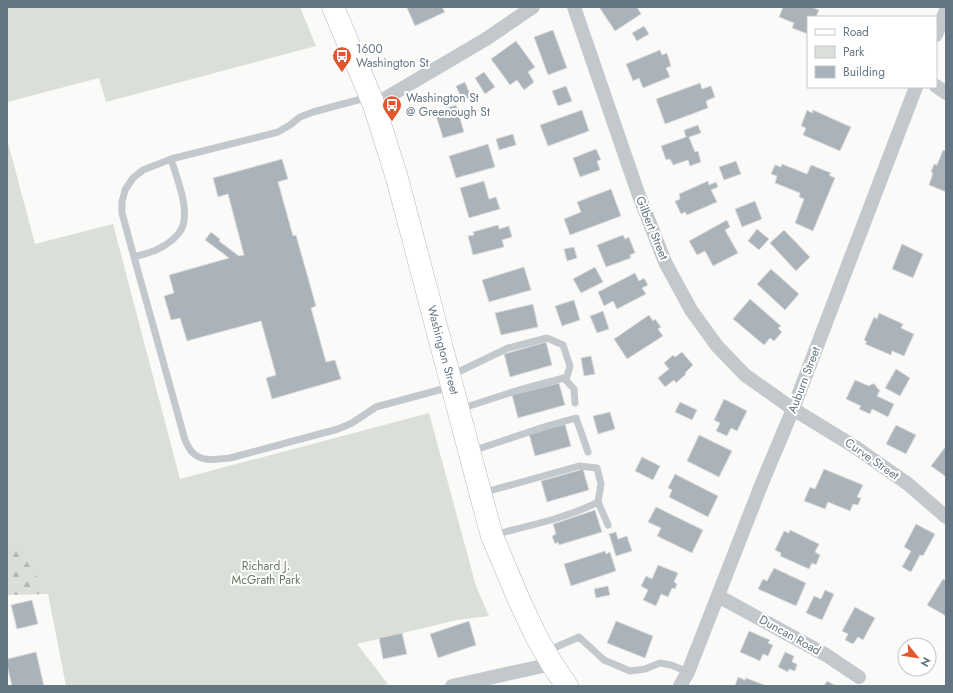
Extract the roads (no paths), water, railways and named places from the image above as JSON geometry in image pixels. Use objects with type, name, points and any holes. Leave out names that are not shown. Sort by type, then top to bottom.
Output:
[{"type":"main road","name":"Washington Street","points":[[333,7],[372,101],[397,178],[492,536],[536,636],[548,658],[567,686]]},
{"type":"street","points":[[372,101],[486,39],[533,7]]},
{"type":"street","name":"Gilbert Street","points":[[574,7],[638,193],[662,255],[691,310],[717,346],[745,375],[793,409]]},
{"type":"street","points":[[937,33],[946,10]]},
{"type":"street","points":[[937,87],[946,93]]},
{"type":"street","name":"Auburn Street","points":[[680,686],[688,672],[762,483],[793,409],[916,88]]},
{"type":"street","name":"Curve Street","points":[[793,409],[856,447],[908,484],[946,517]]},
{"type":"street","name":"Duncan Road","points":[[718,596],[826,655],[860,678]]},
{"type":"street","points":[[452,686],[548,658]]},
{"type":"street","name":"Auburn Street","points":[[686,686],[688,672]]},
{"type":"lane","points":[[372,101],[313,112],[300,117],[278,132],[171,159],[143,170],[133,178],[125,190],[122,202],[122,213],[185,440],[192,452],[202,459],[214,460],[230,458],[338,429],[352,423],[376,407],[451,381],[508,348],[547,338],[563,345],[570,366],[566,380]]},
{"type":"lane","points":[[134,257],[159,249],[172,241],[181,230],[185,216],[184,201],[171,159]]},
{"type":"lane","points":[[458,410],[519,390],[564,378],[574,389],[575,403]]},
{"type":"lane","points":[[470,452],[547,426],[576,418],[588,452]]},
{"type":"lane","points":[[480,493],[579,466],[597,468],[601,484],[598,502],[608,525]]},
{"type":"lane","points":[[492,536],[584,509],[598,502]]},
{"type":"lane","points":[[548,658],[579,637],[604,660],[630,672],[645,669],[660,663],[671,665],[688,672]]},
{"type":"place","name":"1600 Washington St","points":[[342,73]]},
{"type":"place","name":"Washington St @ Greenough St","points":[[392,122]]},
{"type":"park label","name":"Richard J. McGrath Park","points":[[266,573]]}]
